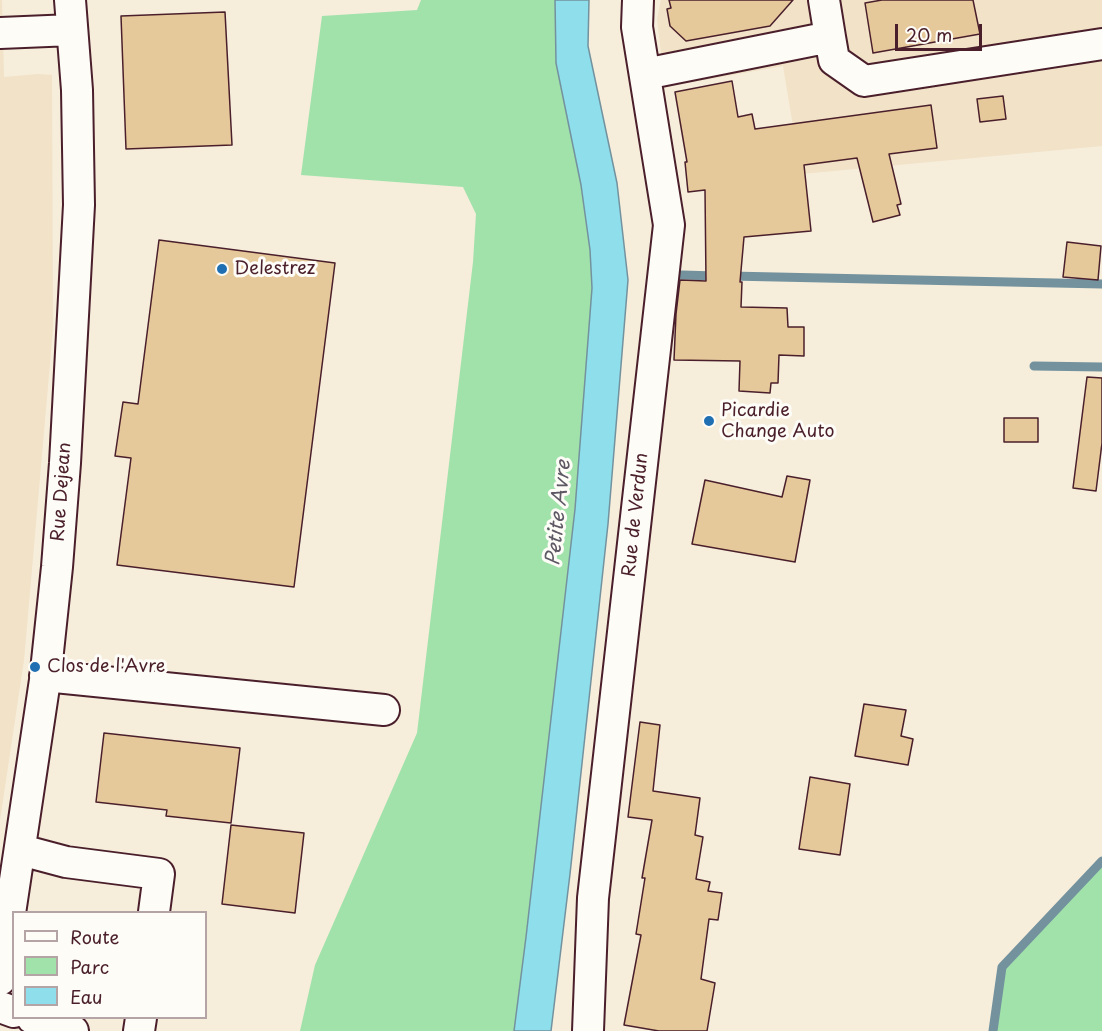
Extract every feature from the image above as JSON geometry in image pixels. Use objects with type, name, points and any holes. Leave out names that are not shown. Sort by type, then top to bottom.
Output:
[{"type":"street","name":"Rue Dejean","points":[[0,980],[45,676],[64,474],[79,206],[77,90],[70,0]]},
{"type":"street","name":"Rue de Verdun","points":[[588,1031],[593,898],[669,225],[638,27],[638,0]]},
{"type":"street","points":[[824,0],[834,60],[864,81],[1102,44]]},
{"type":"street","points":[[0,33],[72,30]]},
{"type":"street","points":[[645,74],[830,37]]},
{"type":"street","points":[[45,676],[384,710]]},
{"type":"street","points":[[21,850],[66,862],[159,874],[154,911]]},
{"type":"street","points":[[38,1019],[73,1031]]},
{"type":"shaded area","points":[[0,0],[2,0],[4,77],[52,75],[53,329],[24,660],[0,820]]},
{"type":"shaded area","points":[[661,0],[1102,0],[1102,146],[801,174],[783,66],[665,87],[657,19]]},
{"type":"green space","points":[[421,0],[555,0],[556,64],[581,185],[590,250],[592,288],[575,509],[526,937],[514,1031],[300,1031],[315,965],[417,733],[473,262],[476,214],[463,187],[301,175],[322,16],[417,10]]},
{"type":"green space","points":[[1102,861],[1102,1031],[993,1031],[1002,967]]},
{"type":"water","points":[[555,0],[589,0],[588,46],[617,183],[628,280],[608,524],[551,1031],[514,1031],[575,509],[592,288],[590,250],[581,185],[556,63]]},
{"type":"building","points":[[669,0],[793,0],[770,26],[686,41],[670,26],[667,9],[671,8]]},
{"type":"building","points":[[882,0],[973,0],[980,34],[873,53],[865,3]]},
{"type":"building","points":[[225,12],[232,145],[126,149],[121,16]]},
{"type":"building","points":[[732,81],[738,117],[752,114],[755,129],[931,105],[937,148],[889,154],[901,204],[897,205],[900,215],[873,222],[857,158],[804,165],[811,231],[744,237],[740,282],[742,282],[741,307],[787,308],[788,327],[804,327],[804,356],[779,355],[778,383],[771,383],[770,393],[739,391],[740,361],[674,360],[680,280],[706,281],[705,190],[688,192],[685,162],[687,162],[675,92]]},
{"type":"building","points":[[1003,96],[1006,119],[980,122],[977,99]]},
{"type":"building","points":[[159,240],[335,263],[294,587],[117,565],[131,458],[115,456],[123,402],[138,404]]},
{"type":"building","points":[[1067,242],[1101,246],[1098,280],[1063,277]]},
{"type":"building","points":[[1087,377],[1102,378],[1102,443],[1096,491],[1073,488]]},
{"type":"building","points":[[1004,418],[1038,418],[1038,442],[1004,442]]},
{"type":"building","points":[[787,476],[810,480],[795,562],[692,544],[705,480],[782,497]]},
{"type":"building","points":[[864,704],[906,710],[901,736],[913,739],[908,765],[855,756]]},
{"type":"building","points":[[640,722],[660,725],[653,791],[700,798],[695,835],[703,837],[696,879],[710,882],[708,891],[722,893],[718,920],[709,919],[701,979],[715,983],[707,1031],[659,1031],[624,1025],[641,935],[636,934],[645,878],[642,878],[652,820],[628,817]]},
{"type":"building","points":[[104,733],[240,748],[231,823],[166,816],[167,810],[96,802]]},
{"type":"building","points":[[810,777],[850,784],[840,855],[799,849]]},
{"type":"building","points":[[231,825],[304,833],[295,913],[222,904]]},
{"type":"waterway","points":[[682,275],[716,276]]},
{"type":"waterway","points":[[730,276],[1102,284]]},
{"type":"waterway","points":[[1034,366],[1102,367]]},
{"type":"waterway","points":[[993,1031],[1002,967],[1102,861]]},
{"type":"place","name":"Delestrez","points":[[222,269]]},
{"type":"place","name":"Picardie Change Auto","points":[[709,421]]},
{"type":"place","name":"Clos de l'Avre","points":[[35,667]]},
{"type":"water label","name":"Petite Avre","points":[[559,513]]}]
